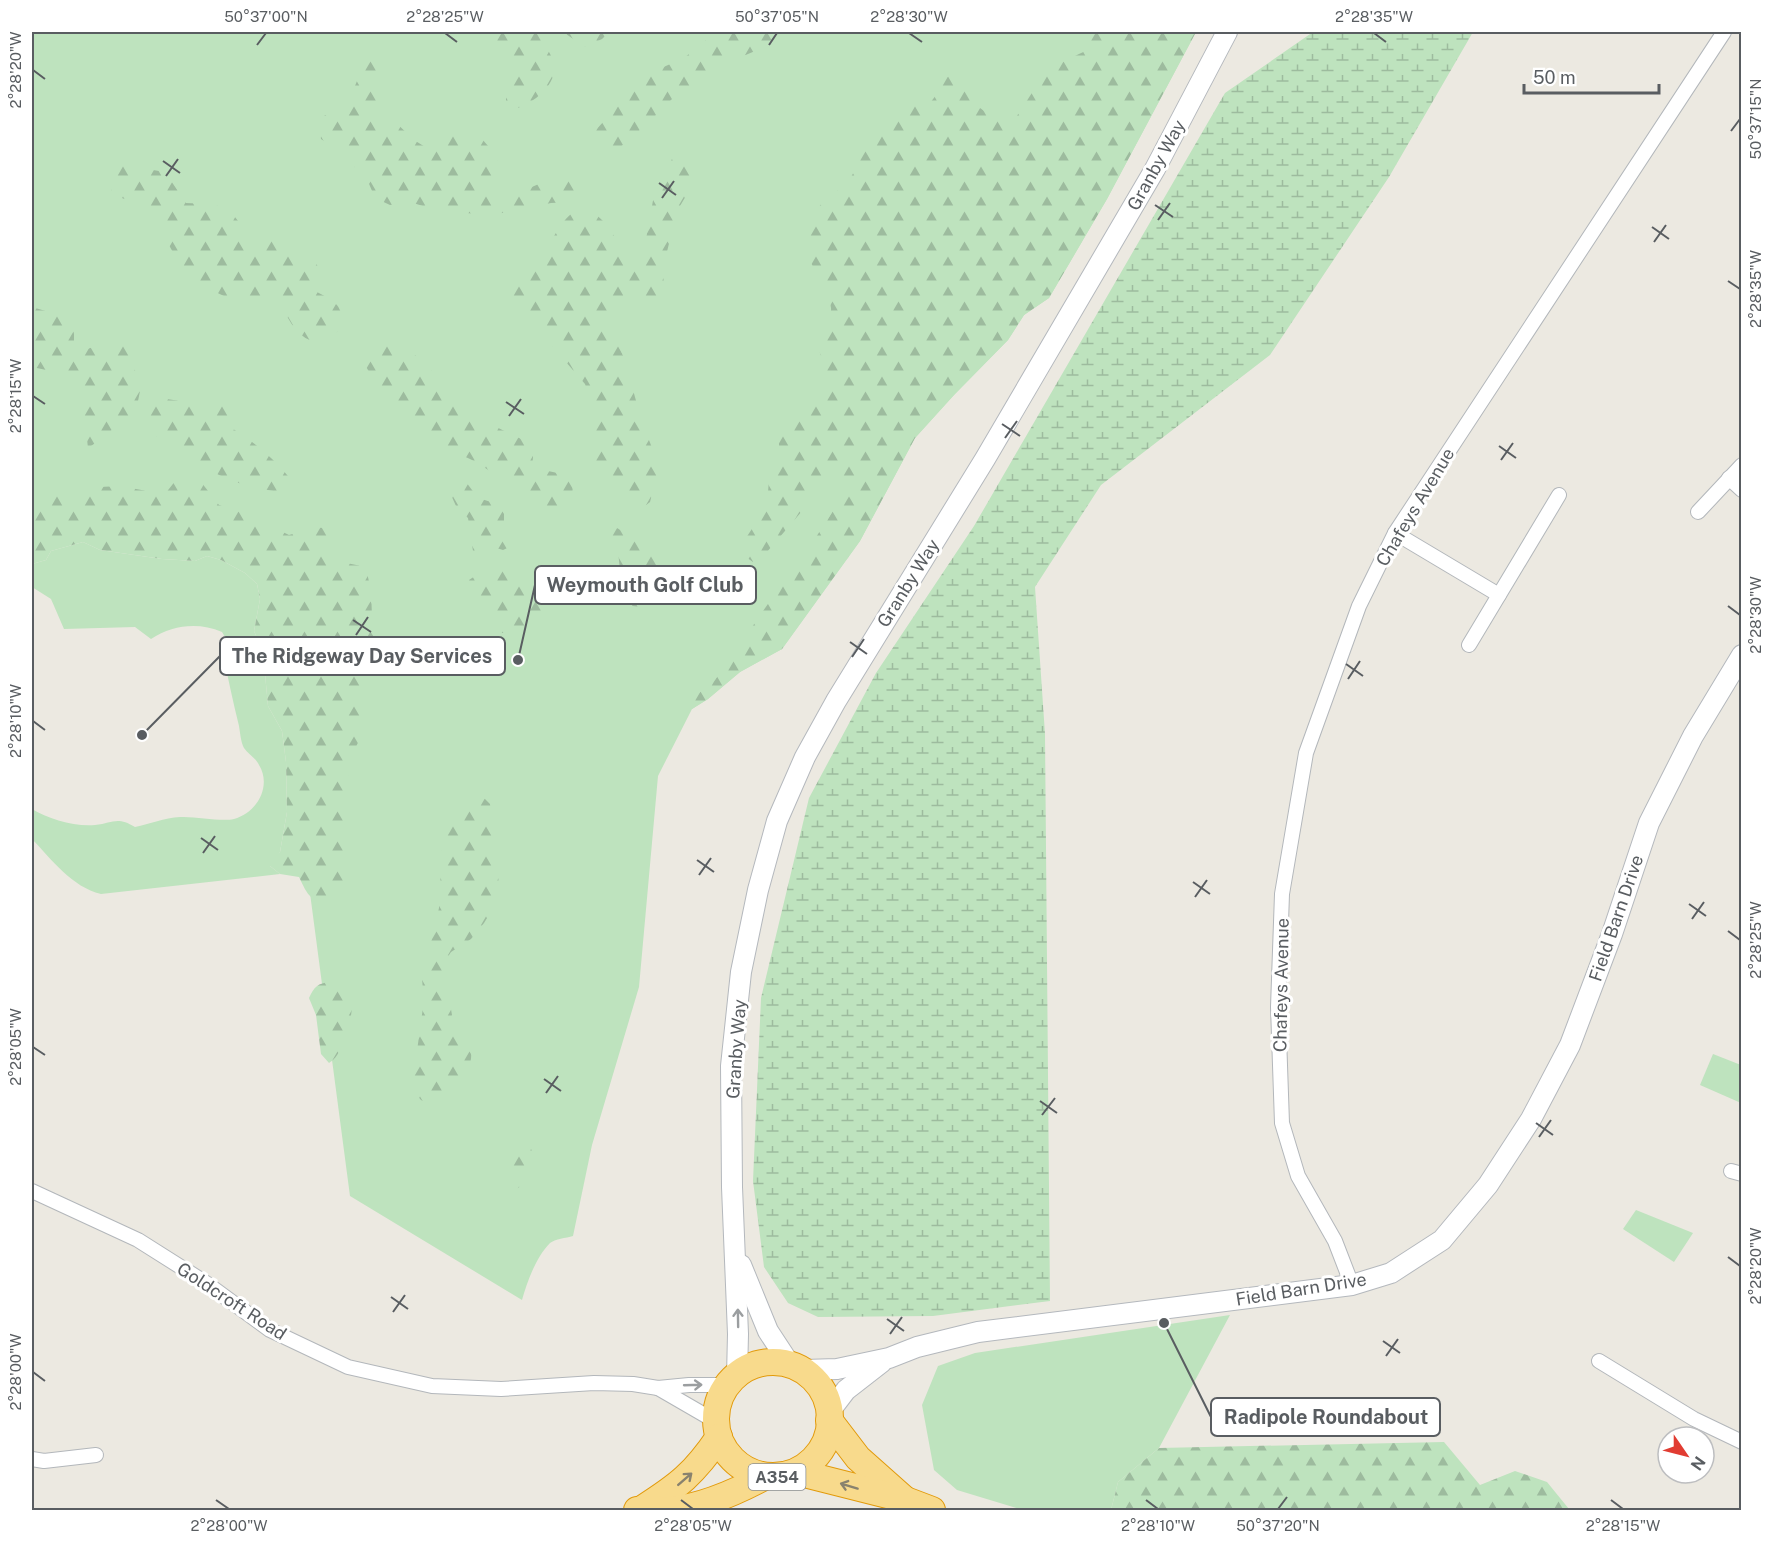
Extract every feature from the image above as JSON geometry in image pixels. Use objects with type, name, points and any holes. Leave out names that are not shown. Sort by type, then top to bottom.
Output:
[{"type":"highway","points":[[732,1380],[758,1365],[769,1362],[796,1366]]},
{"type":"highway","name":"A354","points":[[796,1366],[823,1389],[830,1416],[858,1458],[903,1499]]},
{"type":"highway","name":"A354","points":[[639,1510],[691,1474],[717,1429],[720,1401],[732,1380]]},
{"type":"highway","name":"A354","points":[[639,1510],[669,1510],[688,1507],[740,1490],[764,1477],[796,1472],[809,1462],[822,1445],[830,1416]]},
{"type":"highway","name":"A354","points":[[717,1429],[732,1458],[747,1469],[764,1477]]},
{"type":"highway","name":"A354","points":[[796,1472],[903,1499],[932,1510]]},
{"type":"main road","name":"Granby Way","points":[[732,1380],[738,1334],[732,1187],[731,1066],[741,972],[758,890],[777,821],[805,757],[836,701],[985,459],[1155,169],[1227,32]]},
{"type":"main road","name":"Field Barn Drive","points":[[830,1416],[846,1390],[872,1368],[889,1358],[917,1347],[978,1332],[1352,1285],[1391,1273],[1442,1240],[1488,1185],[1531,1119],[1570,1045],[1612,934],[1649,823],[1693,736],[1742,655]]},
{"type":"main road","name":"Granby Way","points":[[736,1254],[768,1331],[796,1366]]},
{"type":"main road","name":"Field Barn Drive","points":[[796,1366],[837,1369],[889,1358]]},
{"type":"street","name":"Chafeys Avenue","points":[[1352,1285],[1335,1241],[1298,1176],[1282,1123],[1278,1007],[1282,894],[1306,753],[1359,606],[1395,533],[1724,32]]},
{"type":"street","points":[[1698,512],[1742,465]]},
{"type":"street","points":[[1729,478],[1742,490]]},
{"type":"street","points":[[1469,645],[1559,495]]},
{"type":"street","points":[[1395,533],[1499,595]]},
{"type":"street","name":"Goldcroft Road","points":[[32,1191],[138,1240],[206,1283],[270,1330],[348,1367],[432,1386],[501,1389],[594,1383],[633,1384],[658,1388],[732,1380]]},
{"type":"street","points":[[1599,1361],[1694,1419],[1742,1442]]},
{"type":"street","name":"Goldcroft Road","points":[[658,1388],[717,1429]]},
{"type":"street","points":[[32,1459],[44,1461],[96,1455]]},
{"type":"green space","points":[[32,32],[1196,32],[1107,199],[1049,298],[1024,315],[1008,340],[915,438],[860,541],[782,649],[740,672],[708,699],[692,709],[658,776],[639,987],[592,1145],[573,1236],[550,1243],[540,1255],[522,1300],[350,1196],[266,560],[77,526],[32,508]]},
{"type":"green space","points":[[609,32],[602,39],[585,47],[566,34],[550,38],[545,44],[554,63],[551,80],[543,92],[531,102],[518,108],[506,101],[506,91],[511,74],[495,40],[496,33]]},
{"type":"green space","points":[[716,32],[795,32],[729,62],[673,98],[610,156],[593,146],[593,133],[631,92],[659,69],[684,58]]},
{"type":"green space","points":[[1093,32],[1196,32],[1107,199],[1049,298],[1024,315],[1008,340],[915,438],[860,541],[782,649],[740,672],[708,699],[692,709],[689,701],[715,680],[805,554],[848,488],[836,476],[832,476],[761,559],[753,562],[743,555],[742,544],[767,506],[769,479],[780,459],[778,430],[780,423],[797,418],[807,411],[826,386],[826,369],[818,346],[828,323],[831,308],[826,290],[805,247],[805,236],[817,210],[849,180],[856,165],[857,154],[911,102],[930,103],[940,90],[944,78],[950,76],[957,80],[980,108],[1001,123],[1013,121],[1047,73],[1057,65],[1087,50]]},
{"type":"green space","points":[[1313,32],[1473,32],[1389,177],[1270,355],[1101,485],[1035,587],[1045,734],[1050,1301],[933,1316],[818,1317],[788,1303],[764,1267],[753,1181],[761,998],[809,798],[876,673],[974,526],[1225,93]]},
{"type":"green space","points":[[374,53],[382,62],[381,71],[374,79],[378,106],[371,116],[374,125],[389,116],[414,140],[430,150],[443,147],[452,129],[460,127],[463,138],[482,139],[495,154],[501,173],[495,184],[494,194],[506,198],[569,171],[586,182],[584,193],[572,202],[551,203],[492,215],[439,211],[410,202],[390,205],[375,198],[367,179],[335,148],[321,139],[319,123],[325,115],[340,119],[350,113],[350,98],[357,81],[359,65],[365,56]]},
{"type":"green space","points":[[674,155],[687,159],[698,171],[677,211],[662,272],[665,287],[658,297],[646,297],[627,291],[610,313],[605,327],[618,344],[624,358],[642,422],[654,453],[657,474],[650,502],[641,509],[627,502],[625,489],[616,477],[602,471],[594,459],[594,411],[585,384],[527,317],[505,300],[504,288],[540,257],[560,226],[579,209],[588,207],[603,221],[623,247],[634,254],[641,255],[654,195]]},
{"type":"green space","points":[[125,162],[141,168],[165,172],[186,203],[228,208],[245,230],[250,257],[261,254],[270,240],[278,237],[288,242],[296,252],[309,254],[319,268],[315,277],[317,292],[336,304],[341,312],[344,325],[329,338],[321,341],[307,339],[294,327],[276,293],[262,301],[247,302],[231,299],[215,292],[200,281],[176,256],[166,239],[157,212],[112,194],[114,176]]},
{"type":"green space","points":[[32,307],[71,320],[74,350],[82,351],[104,343],[131,340],[136,351],[132,366],[142,381],[136,411],[88,448],[80,377],[32,367]]},
{"type":"green space","points":[[387,346],[400,347],[411,352],[429,368],[464,407],[487,422],[529,443],[533,460],[521,481],[516,485],[508,482],[476,462],[422,437],[407,424],[376,383],[363,358],[370,350]]},
{"type":"green space","points":[[160,398],[200,404],[211,409],[222,399],[230,399],[235,403],[236,409],[231,418],[230,427],[267,454],[297,488],[290,494],[242,484],[186,457],[148,430],[150,409]]},
{"type":"green space","points":[[548,471],[567,475],[572,483],[571,499],[561,512],[547,512],[529,501],[528,498],[528,492],[535,478]]},
{"type":"green space","points":[[463,478],[478,498],[501,505],[504,511],[504,521],[513,534],[514,545],[503,550],[493,547],[489,553],[482,556],[473,551],[468,518],[456,506],[447,486],[453,479]]},
{"type":"green space","points":[[176,480],[201,482],[219,505],[246,514],[289,535],[296,533],[299,526],[324,528],[332,535],[330,553],[337,561],[361,566],[367,573],[377,638],[362,690],[365,715],[362,734],[355,749],[344,793],[343,814],[348,870],[338,892],[323,902],[311,897],[299,877],[280,874],[270,866],[270,860],[280,852],[287,812],[286,762],[282,731],[268,706],[263,652],[254,631],[260,599],[257,584],[245,573],[221,560],[207,556],[195,561],[162,559],[100,550],[83,542],[51,551],[46,560],[32,564],[32,512],[43,494],[54,488],[72,492],[115,487],[139,489],[161,495],[165,494]]},
{"type":"green space","points":[[617,528],[632,537],[642,551],[648,555],[669,556],[676,563],[676,568],[663,592],[646,605],[629,605],[621,599],[610,577],[620,570],[618,551],[610,541],[609,530]]},
{"type":"green space","points":[[83,542],[100,550],[162,559],[195,561],[207,556],[221,560],[245,573],[257,584],[260,599],[254,631],[263,652],[268,706],[282,731],[286,762],[287,812],[280,852],[270,866],[280,874],[101,894],[72,879],[32,839],[32,809],[62,822],[79,825],[119,821],[135,827],[180,817],[228,820],[242,816],[249,811],[260,798],[263,790],[263,773],[242,743],[223,654],[228,642],[222,632],[204,627],[186,626],[159,634],[151,639],[135,627],[64,629],[51,599],[32,587],[32,564],[46,560],[51,551]]},
{"type":"green space","points":[[732,560],[740,562],[742,569],[732,592],[719,597],[706,598],[695,583],[694,573],[700,565],[705,563],[718,566]]},
{"type":"green space","points":[[509,564],[524,586],[543,592],[547,599],[534,620],[522,630],[507,633],[499,632],[496,624],[498,614],[482,600],[479,593],[472,589],[469,580],[478,574],[486,575]]},
{"type":"green space","points":[[477,796],[490,804],[499,885],[495,905],[484,923],[471,939],[451,952],[443,964],[441,987],[449,998],[452,1015],[447,1029],[456,1033],[467,1043],[471,1055],[468,1069],[456,1091],[431,1105],[421,1100],[411,1088],[410,1074],[417,1051],[424,1000],[422,979],[439,908],[442,849],[454,821]]},
{"type":"green space","points":[[330,982],[346,990],[350,996],[352,1010],[342,1046],[329,1063],[321,1054],[316,1015],[309,998],[317,986]]},
{"type":"green space","points":[[1713,1054],[1741,1065],[1741,1103],[1700,1085]]},
{"type":"green space","points":[[522,1142],[532,1151],[532,1166],[526,1180],[516,1189],[509,1183],[513,1150],[514,1146]]},
{"type":"green space","points":[[1636,1210],[1693,1233],[1674,1262],[1623,1229]]},
{"type":"green space","points":[[1230,1315],[1159,1448],[1118,1482],[1111,1510],[1023,1510],[957,1490],[934,1470],[922,1405],[938,1366],[975,1353]]},
{"type":"green space","points":[[1444,1442],[1480,1485],[1515,1471],[1547,1482],[1569,1509],[1576,1510],[1111,1510],[1118,1482],[1159,1448]]},
{"type":"place","name":"Weymouth Golf Club","points":[[518,660]]},
{"type":"place","name":"The Ridgeway Day Services","points":[[142,735]]},
{"type":"place","name":"Radipole Roundabout","points":[[1164,1323]]}]
